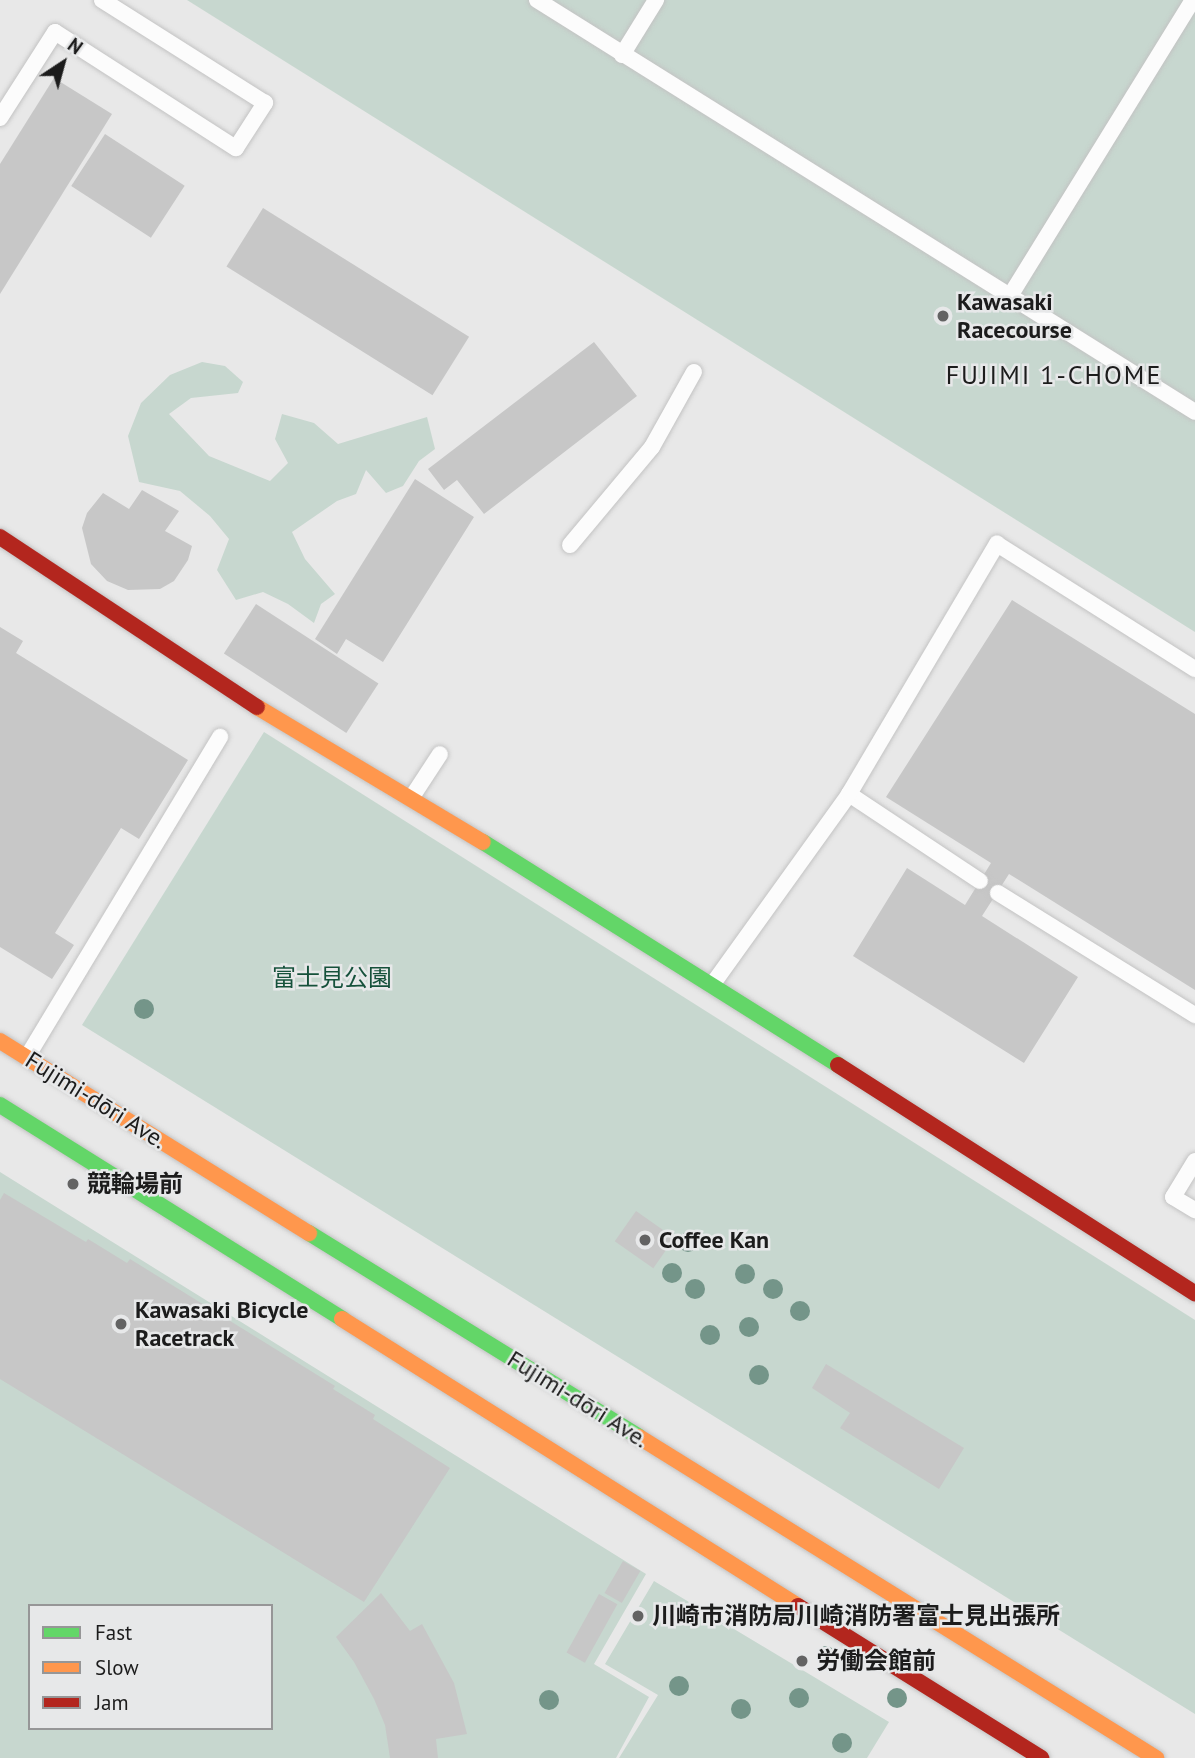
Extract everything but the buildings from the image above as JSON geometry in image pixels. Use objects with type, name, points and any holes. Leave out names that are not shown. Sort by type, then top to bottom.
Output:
[{"type":"main road","points":[[0,537],[267,713],[412,797],[1195,1293]]},
{"type":"main road","name":"Fujimi-dōri Ave.","points":[[0,1041],[1156,1758]]},
{"type":"main road","points":[[0,1105],[1041,1758]]},
{"type":"lane","points":[[0,118],[55,32],[236,148],[265,103],[102,0]]},
{"type":"lane","points":[[537,0],[1195,412]]},
{"type":"lane","points":[[622,55],[656,0]]},
{"type":"lane","points":[[1010,296],[1193,0]]},
{"type":"lane","points":[[570,545],[652,447],[694,372]]},
{"type":"lane","points":[[712,985],[849,794],[998,544],[1195,669]]},
{"type":"lane","points":[[27,1057],[220,737]]},
{"type":"lane","points":[[412,797],[440,754]]},
{"type":"lane","points":[[849,794],[980,881]]},
{"type":"lane","points":[[998,893],[1195,1015]]},
{"type":"lane","points":[[1195,1161],[1173,1197],[1195,1210]]},
{"type":"green space","name":"Kawasaki Racecourse","points":[[187,0],[1195,0],[1195,632]]},
{"type":"green space","points":[[202,362],[225,366],[243,382],[238,393],[191,398],[169,414],[209,456],[270,481],[288,463],[275,439],[282,414],[314,423],[338,444],[427,417],[435,449],[419,461],[403,486],[386,493],[366,470],[356,494],[337,501],[292,532],[305,559],[335,594],[321,604],[314,623],[288,604],[263,592],[236,600],[217,570],[229,539],[210,516],[180,491],[139,482],[128,436],[141,403],[170,375]]},
{"type":"green space","name":"富士見公園","points":[[264,732],[1195,1320],[1195,1714],[82,1025]]},
{"type":"green space","name":"Kawasaki Bicycle Racetrack","points":[[0,1172],[646,1574],[594,1664],[649,1697],[616,1758],[0,1758]]},
{"type":"green space","points":[[654,1581],[889,1722],[867,1758],[619,1758],[658,1695],[605,1664]]},
{"type":"traffic: fast","points":[[483,842],[838,1065]]},
{"type":"traffic: fast","points":[[0,1105],[342,1319]]},
{"type":"traffic: fast","points":[[309,1233],[639,1437]]},
{"type":"traffic: slow","points":[[257,707],[483,842]]},
{"type":"traffic: slow","points":[[0,1041],[309,1233]]},
{"type":"traffic: slow","points":[[342,1319],[798,1606]]},
{"type":"traffic: slow","points":[[639,1437],[1156,1758]]},
{"type":"traffic: jam","points":[[0,537],[257,707]]},
{"type":"traffic: jam","points":[[838,1065],[1195,1293]]},
{"type":"traffic: jam","points":[[798,1606],[1041,1758]]},
{"type":"place","name":"Kawasaki Racecourse","points":[[943,316]]},
{"type":"place","name":"競輪場前","points":[[73,1184]]},
{"type":"place","name":"Coffee Kan","points":[[645,1240]]},
{"type":"place","name":"Kawasaki Bicycle Racetrack","points":[[121,1324]]},
{"type":"place","name":"川崎市消防局川崎消防署富士見出張所","points":[[638,1616]]},
{"type":"place","name":"労働会館前","points":[[802,1661]]},
{"type":"district","name":"FUJIMI 1-CHOME","points":[[1054,375]]}]
